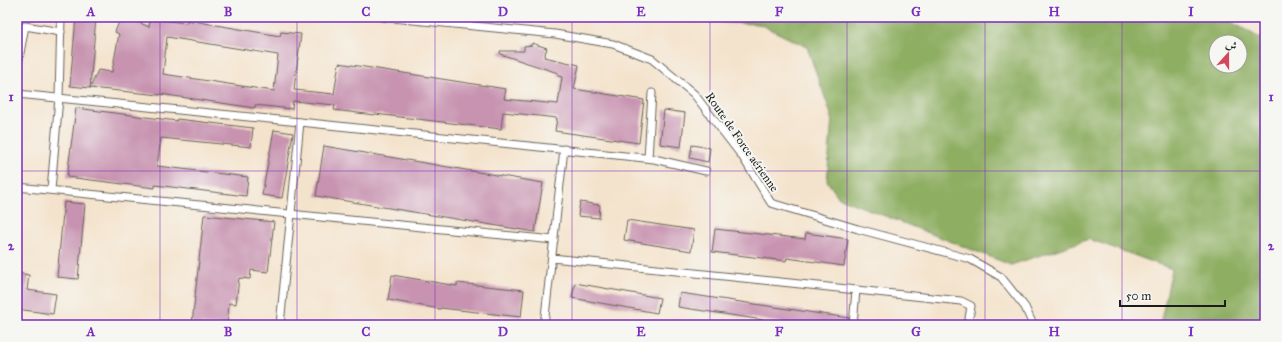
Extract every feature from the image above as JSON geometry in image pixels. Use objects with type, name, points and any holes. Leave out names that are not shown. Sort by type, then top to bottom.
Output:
[{"type":"lane","points":[[51,190],[59,98],[61,17]]},
{"type":"lane","name":"Route de Force aérienne","points":[[382,17],[465,21],[507,29],[555,34],[613,44],[652,59],[694,94],[742,156],[771,203],[858,229],[970,259],[1001,277],[1024,307],[1033,325]]},
{"type":"lane","points":[[17,69],[25,26],[61,32]]},
{"type":"lane","points":[[648,158],[652,93]]},
{"type":"lane","points":[[17,94],[648,158],[706,171]]},
{"type":"lane","points":[[280,325],[300,122]]},
{"type":"lane","points":[[544,325],[564,149]]},
{"type":"lane","points":[[17,187],[554,240]]},
{"type":"lane","points":[[552,258],[961,301],[970,306],[968,325]]},
{"type":"lane","points":[[853,325],[856,290]]},
{"type":"green space","points":[[651,17],[1223,17],[1265,41],[1265,325],[1160,325],[1172,269],[1089,239],[1011,265],[839,198],[827,181],[832,117],[807,47],[759,24],[662,20]]},
{"type":"building","points":[[76,17],[96,17],[90,88],[70,86]]},
{"type":"building","points":[[121,17],[127,17],[149,27],[150,19],[187,23],[187,20],[280,36],[281,32],[301,34],[294,90],[334,94],[339,63],[506,89],[504,99],[558,104],[562,77],[558,76],[558,73],[500,54],[500,51],[524,51],[524,46],[532,45],[532,43],[547,48],[544,57],[579,65],[574,89],[644,100],[639,143],[555,131],[557,118],[503,112],[501,129],[334,110],[335,105],[293,101],[292,109],[255,105],[255,108],[160,94],[90,88],[98,70],[112,72],[119,34],[115,32]],"holes":[[[167,37],[278,55],[274,91],[163,74]]]},
{"type":"building","points":[[76,108],[177,121],[177,119],[253,128],[251,147],[161,138],[157,166],[248,177],[246,196],[155,185],[155,188],[67,177]]},
{"type":"building","points":[[664,110],[685,113],[681,147],[660,144]]},
{"type":"building","points":[[274,130],[293,133],[282,198],[262,195]]},
{"type":"building","points":[[692,145],[710,148],[708,162],[690,158]]},
{"type":"building","points":[[324,146],[543,183],[535,232],[316,196]]},
{"type":"building","points":[[64,202],[85,204],[78,279],[57,277]]},
{"type":"building","points":[[580,202],[600,205],[599,218],[578,216]]},
{"type":"building","points":[[204,215],[274,222],[268,272],[251,270],[250,279],[239,278],[236,304],[229,303],[227,325],[192,324]]},
{"type":"building","points":[[627,220],[694,230],[691,251],[624,240]]},
{"type":"building","points":[[715,229],[805,239],[806,233],[848,239],[844,266],[787,258],[786,261],[712,252]]},
{"type":"building","points":[[17,273],[29,275],[27,290],[56,294],[53,314],[17,310]]},
{"type":"building","points":[[392,275],[457,286],[457,283],[524,290],[521,317],[440,309],[388,300]]},
{"type":"building","points":[[575,283],[660,298],[657,313],[572,298]]},
{"type":"building","points":[[680,293],[849,318],[848,325],[796,325],[678,307]]}]
